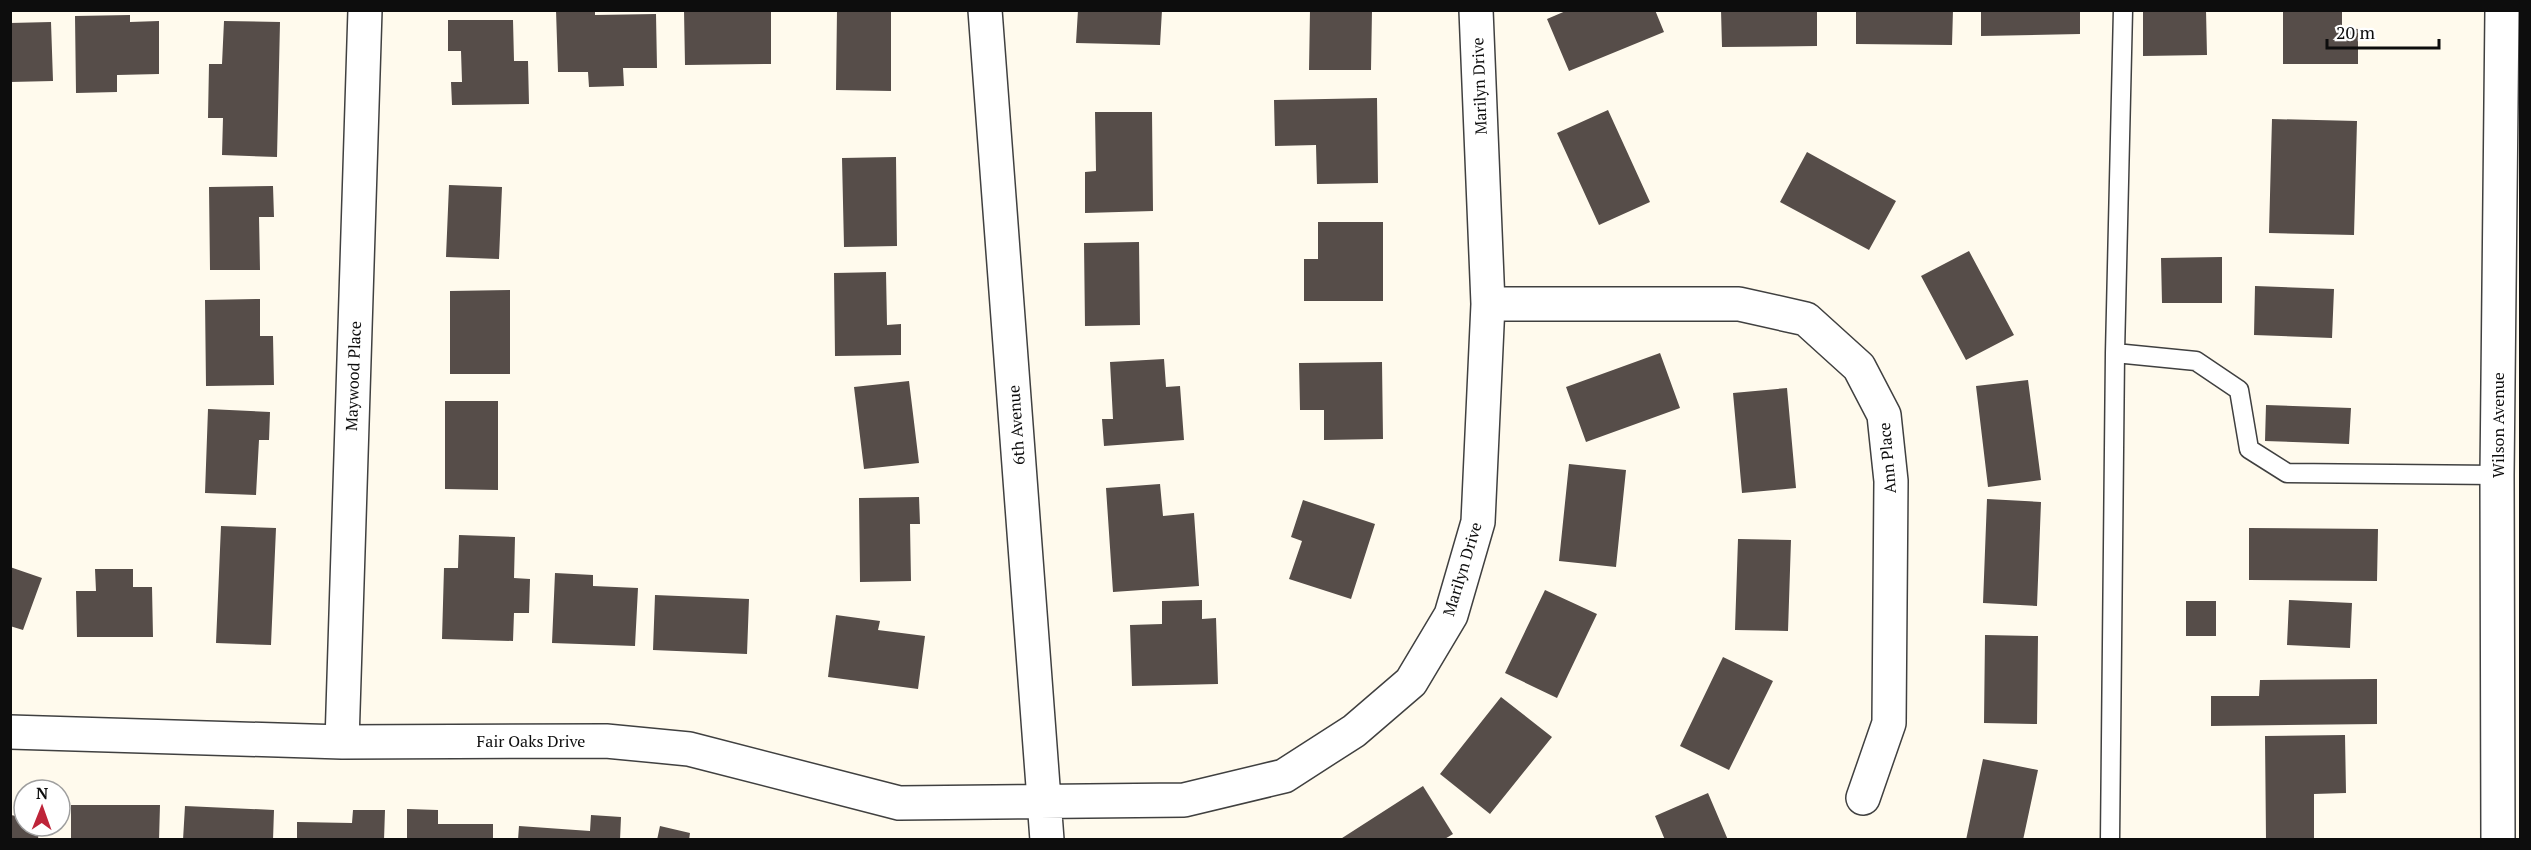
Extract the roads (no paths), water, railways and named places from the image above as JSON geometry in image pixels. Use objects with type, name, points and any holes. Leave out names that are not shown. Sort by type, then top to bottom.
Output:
[{"type":"street","name":"Maywood Place","points":[[342,742],[364,10]]},
{"type":"street","name":"6th Avenue","points":[[985,10],[1047,840]]},
{"type":"street","name":"Marilyn Drive","points":[[1045,802],[1184,800],[1284,776],[1354,731],[1411,682],[1451,615],[1478,522],[1488,304],[1476,10]]},
{"type":"street","name":"Wilson Avenue","points":[[2498,840],[2497,475],[2502,10]]},
{"type":"street","name":"Ann Place","points":[[1488,304],[1739,304],[1806,319],[1859,367],[1884,415],[1890,481],[1889,723],[1863,798]]},
{"type":"street","name":"Fair Oaks Drive","points":[[10,732],[342,742],[606,741],[689,749],[899,803],[1045,802]]},
{"type":"lane","points":[[2110,840],[2115,353],[2123,10]]},
{"type":"lane","points":[[2115,353],[2196,361],[2239,390],[2249,449],[2287,473],[2497,475]]}]
